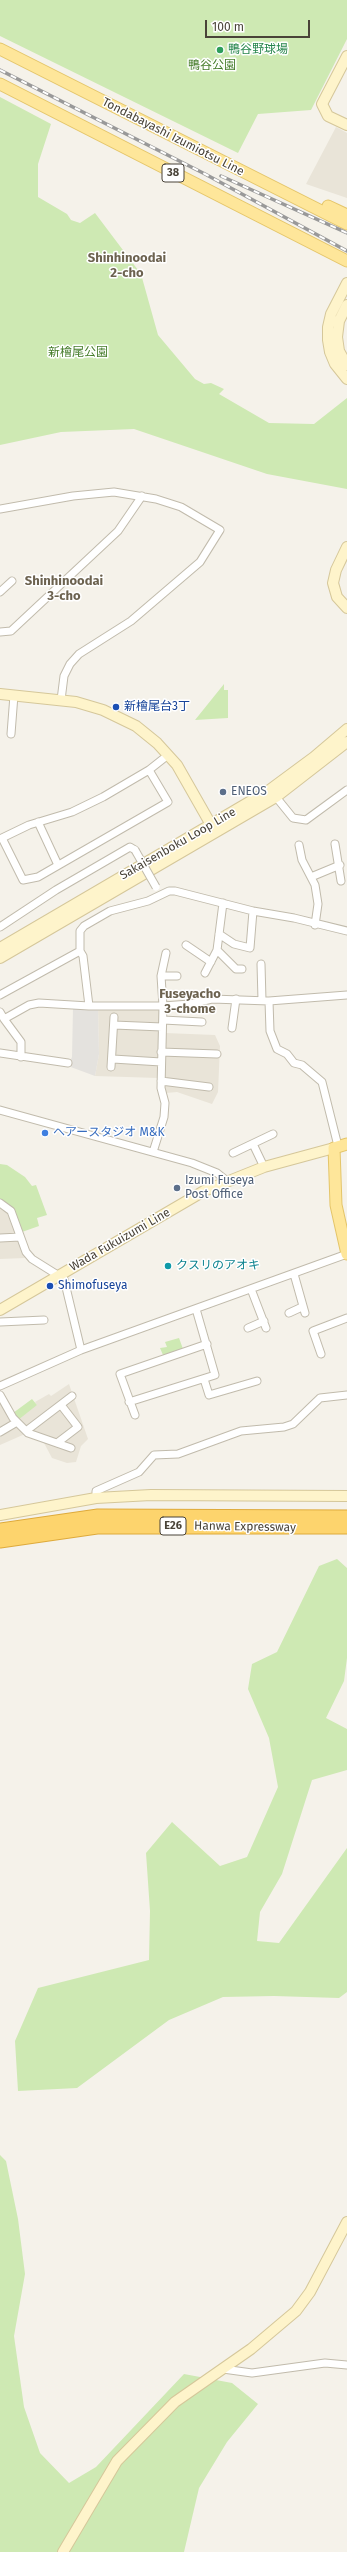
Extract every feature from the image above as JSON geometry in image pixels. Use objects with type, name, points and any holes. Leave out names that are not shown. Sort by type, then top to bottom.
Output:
[{"type":"highway","name":"Hanwa Expressway","points":[[0,1530],[98,1516],[347,1517]]},
{"type":"highway","name":"Hanwa Expressway","points":[[0,1541],[97,1527],[347,1527]]},
{"type":"main road","name":"Tondabayashi Izumiotsu Line","points":[[0,49],[347,224]]},
{"type":"main road","name":"38","points":[[0,84],[254,214],[346,266]]},
{"type":"main road","points":[[242,172],[281,184],[347,215]]},
{"type":"main road","points":[[340,1146],[336,1205],[347,1254]]},
{"type":"street","points":[[347,56],[322,104],[328,116],[347,125]]},
{"type":"street","points":[[347,283],[331,314],[328,327],[328,340],[330,352],[335,364],[347,379]]},
{"type":"street","points":[[347,305],[339,321],[337,337],[339,351],[347,365]]},
{"type":"street","points":[[0,510],[94,493],[114,492],[142,496],[180,507],[220,530],[200,562],[131,621],[79,654],[70,664],[64,676],[60,700]]},
{"type":"street","points":[[0,632],[10,631],[118,531],[142,496]]},
{"type":"street","points":[[347,547],[336,570],[333,583],[337,597],[347,608]]},
{"type":"street","points":[[0,592],[12,581]]},
{"type":"street","points":[[0,694],[60,700],[103,710],[136,726],[168,755],[185,779],[214,829]]},
{"type":"street","points":[[11,734],[14,695]]},
{"type":"street","name":"Sakaisenboku Loop Line","points":[[0,958],[214,829],[314,757],[347,729]]},
{"type":"street","name":"Sakaisenboku Loop Line","points":[[0,948],[214,829],[276,797],[347,742]]},
{"type":"street","points":[[149,770],[168,802],[38,877],[22,880],[2,838],[38,822],[72,812],[149,770],[168,755]]},
{"type":"street","points":[[276,797],[293,818],[306,820],[347,790]]},
{"type":"street","points":[[38,822],[58,865]]},
{"type":"street","points":[[335,844],[340,865],[341,881]]},
{"type":"street","points":[[299,845],[302,860],[311,877],[318,901],[315,924]]},
{"type":"street","points":[[0,927],[56,890],[130,847],[135,850],[161,894]]},
{"type":"street","points":[[311,877],[340,865]]},
{"type":"street","points":[[89,1006],[83,956],[80,951],[80,931],[84,926],[110,911],[148,901],[161,894],[175,890],[253,911],[294,918],[347,931]]},
{"type":"street","points":[[205,973],[216,950],[223,903]]},
{"type":"street","points":[[219,934],[234,944],[250,948],[253,911]]},
{"type":"street","points":[[186,945],[211,962]]},
{"type":"street","points":[[216,950],[236,969],[242,969]]},
{"type":"street","points":[[0,995],[80,951]]},
{"type":"street","points":[[153,1152],[164,1110],[161,1081],[163,1006],[161,976],[166,953]]},
{"type":"street","points":[[261,964],[270,1031],[277,1049],[287,1054],[294,1063],[302,1065],[322,1082],[340,1146]]},
{"type":"street","points":[[161,976],[177,976]]},
{"type":"street","points":[[4,1020],[34,1003],[89,1006],[163,1006],[190,1004],[212,999],[265,1000],[347,995]]},
{"type":"street","points":[[232,1028],[236,999]]},
{"type":"street","points":[[0,1012],[4,1020],[21,1042],[20,1057]]},
{"type":"street","points":[[111,1067],[113,1059],[114,1018]]},
{"type":"street","points":[[114,1025],[202,1022]]},
{"type":"street","points":[[161,1052],[200,1050],[217,1054]]},
{"type":"street","points":[[0,1053],[68,1063]]},
{"type":"street","points":[[113,1059],[161,1062]]},
{"type":"street","points":[[161,1081],[206,1087],[203,1078]]},
{"type":"street","points":[[0,1110],[192,1163],[217,1173],[227,1181]]},
{"type":"street","points":[[233,1153],[253,1144],[268,1134]]},
{"type":"street","points":[[253,1144],[264,1167]]},
{"type":"street","name":"Wada Fukuizumi Line","points":[[0,1310],[182,1203],[227,1181],[264,1167],[340,1146]]},
{"type":"street","points":[[0,1203],[11,1211],[20,1237],[32,1259],[64,1279],[81,1350]]},
{"type":"street","points":[[0,1238],[20,1237]]},
{"type":"street","points":[[0,1386],[81,1350],[347,1254]]},
{"type":"street","points":[[289,1313],[304,1310],[294,1274]]},
{"type":"street","points":[[248,1328],[265,1325],[251,1289]]},
{"type":"street","points":[[129,1402],[215,1375],[196,1309]]},
{"type":"street","points":[[321,1354],[313,1331],[347,1318]]},
{"type":"street","points":[[0,1322],[44,1320]]},
{"type":"street","points":[[135,1415],[120,1374],[206,1344]]},
{"type":"street","points":[[204,1379],[209,1395],[241,1389],[257,1381]]},
{"type":"street","points":[[96,1498],[96,1491],[139,1472],[154,1455],[178,1454],[241,1431],[258,1431],[288,1426],[293,1424],[320,1398],[323,1393],[347,1395]]},
{"type":"street","points":[[0,1395],[17,1422],[26,1431],[71,1448]]},
{"type":"street","points":[[26,1431],[72,1396]]},
{"type":"street","points":[[57,1443],[78,1428],[61,1405]]},
{"type":"street","points":[[0,1432],[17,1422]]},
{"type":"street","points":[[0,1515],[96,1498],[204,1494],[347,1496]]},
{"type":"street","points":[[63,2552],[117,2461],[175,2402],[251,2349],[296,2311],[310,2292],[347,2222]]},
{"type":"street","points":[[223,2369],[252,2373],[325,2363],[347,2365]]},
{"type":"shaded area","points":[[336,127],[347,133],[347,198],[306,184]]},
{"type":"shaded area","points":[[73,1008],[98,1008],[99,1054],[95,1076],[68,1066],[72,1057]]},
{"type":"shaded area","points":[[98,1008],[157,1009],[160,1011],[158,1078],[95,1076],[99,1054]]},
{"type":"shaded area","points":[[165,1033],[215,1035],[220,1046],[218,1092],[212,1104],[177,1092],[166,1093],[163,1089]]},
{"type":"shaded area","points":[[0,1206],[6,1210],[25,1258],[0,1259]]},
{"type":"shaded area","points":[[69,1384],[88,1439],[81,1446],[76,1462],[67,1463],[52,1458],[44,1443],[25,1434],[0,1445],[0,1400],[8,1415],[37,1405],[35,1402],[49,1394],[51,1396]]},
{"type":"green space","name":"鴨谷公園","points":[[0,0],[347,0],[347,39],[311,110],[258,114],[238,153],[0,36]]},
{"type":"green space","name":"新檜尾公園","points":[[0,97],[51,124],[38,164],[38,197],[67,214],[71,220],[80,223],[95,213],[141,274],[158,335],[195,379],[204,384],[211,383],[224,389],[219,394],[269,423],[314,424],[347,398],[347,489],[267,474],[134,429],[61,432],[0,445]]},
{"type":"green space","points":[[224,684],[224,690],[228,690],[228,718],[195,720]]},
{"type":"green space","points":[[0,1164],[7,1165],[25,1177],[32,1186],[36,1185],[47,1215],[37,1218],[39,1226],[22,1232],[0,1201]]},
{"type":"green space","points":[[179,1338],[183,1349],[163,1355],[160,1348],[167,1347],[165,1342]]},
{"type":"green space","points":[[32,1399],[37,1405],[18,1420],[13,1413]]},
{"type":"green space","points":[[337,1559],[347,1568],[347,1658],[344,1681],[326,1718],[347,1729],[347,1770],[312,1780],[282,1874],[260,1912],[257,1941],[279,1943],[347,1848],[347,1992],[339,1998],[274,1996],[223,1997],[169,2020],[77,2088],[18,2091],[15,2041],[38,1988],[149,1960],[150,1911],[146,1853],[172,1822],[220,1866],[247,1857],[278,1787],[269,1738],[248,1689],[252,1664],[277,1652],[319,1566]]},
{"type":"green space","points":[[0,2155],[6,2161],[18,2219],[25,2274],[14,2336],[24,2407],[40,2453],[69,2483],[96,2467],[184,2374],[232,2383],[258,2404],[227,2442],[199,2488],[184,2552],[0,2552]]},
{"type":"railway","points":[[0,70],[205,174],[347,251]]},
{"type":"railway","points":[[221,176],[347,233]]},
{"type":"place","name":"鴨谷野球場","points":[[220,50]]},
{"type":"place","name":"新檜尾台3丁","points":[[116,707]]},
{"type":"place","name":"ENEOS","points":[[223,792]]},
{"type":"place","name":"ヘアースタジオ M&K","points":[[45,1133]]},
{"type":"place","name":"Izumi Fuseya Post Office","points":[[177,1188]]},
{"type":"place","name":"クスリのアオキ","points":[[168,1266]]},
{"type":"place","name":"Shimofuseya","points":[[50,1286]]},
{"type":"district","name":"Shinhinoodai 2-cho","points":[[127,266]]},
{"type":"district","name":"Shinhinoodai 3-cho","points":[[64,588]]},
{"type":"district","name":"Fuseyacho 3-chome","points":[[190,1002]]}]
